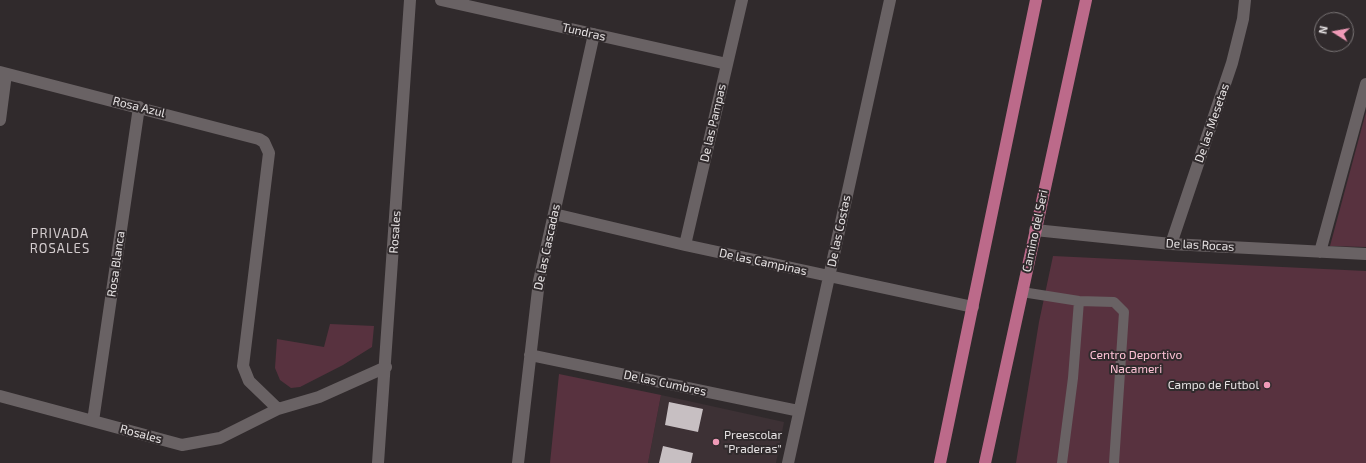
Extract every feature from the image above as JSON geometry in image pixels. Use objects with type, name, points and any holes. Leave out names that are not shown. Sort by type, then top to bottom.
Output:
[{"type":"main road","points":[[940,463],[1036,0]]},
{"type":"main road","name":"Camino del Seri","points":[[985,463],[1086,0]]},
{"type":"main road","points":[[988,449],[991,463]]},
{"type":"street","name":"Rosales","points":[[378,463],[386,367],[410,0]]},
{"type":"street","name":"Tundras","points":[[441,0],[727,64]]},
{"type":"street","name":"De las Pampas","points":[[685,245],[742,0]]},
{"type":"street","name":"De las Costas","points":[[788,463],[890,0]]},
{"type":"street","name":"De las Mesetas","points":[[1171,244],[1232,64],[1243,19],[1245,0]]},
{"type":"street","name":"De las Cascadas","points":[[518,463],[539,281],[594,34]]},
{"type":"street","name":"Rosa Azul","points":[[3,73],[260,139],[268,147],[269,154],[242,366],[249,381],[278,409]]},
{"type":"street","points":[[0,120],[3,73]]},
{"type":"street","points":[[1320,252],[1364,101],[1366,84]]},
{"type":"street","name":"Rosa Blanca","points":[[93,421],[139,107]]},
{"type":"street","name":"De las Campinas","points":[[554,214],[685,245],[973,307]]},
{"type":"street","name":"De las Rocas","points":[[1035,230],[1171,244],[1366,254]]},
{"type":"street","name":"De las Cumbres","points":[[530,356],[799,411]]},
{"type":"street","name":"Rosales","points":[[0,396],[182,445],[220,438],[278,409],[319,397],[386,367]]},
{"type":"lane","points":[[1022,292],[1079,301],[1114,302],[1124,312],[1114,463]]},
{"type":"lane","points":[[1062,463],[1073,378],[1079,301]]},
{"type":"shaded area","name":"Preescolar \"Praderas\"","points":[[661,395],[784,422],[776,463],[648,463]]},
{"type":"green space","points":[[1366,112],[1366,247],[1330,246]]},
{"type":"green space","name":"Centro Deportivo Nacameri","points":[[1053,256],[1366,271],[1366,463],[1016,463],[1039,322]]},
{"type":"green space","points":[[330,324],[374,326],[372,347],[343,365],[300,387],[291,388],[280,380],[275,368],[277,339],[324,347]]},
{"type":"green space","points":[[559,374],[661,395],[648,463],[550,463]]},
{"type":"building","points":[[669,402],[703,409],[698,432],[665,425]]},
{"type":"building","points":[[663,446],[693,453],[691,463],[659,463]]},
{"type":"place","name":"Campo de Futbol","points":[[1267,385]]},
{"type":"place","name":"Preescolar \"Praderas\"","points":[[716,442]]},
{"type":"district","name":"PRIVADA ROSALES","points":[[60,242]]}]
